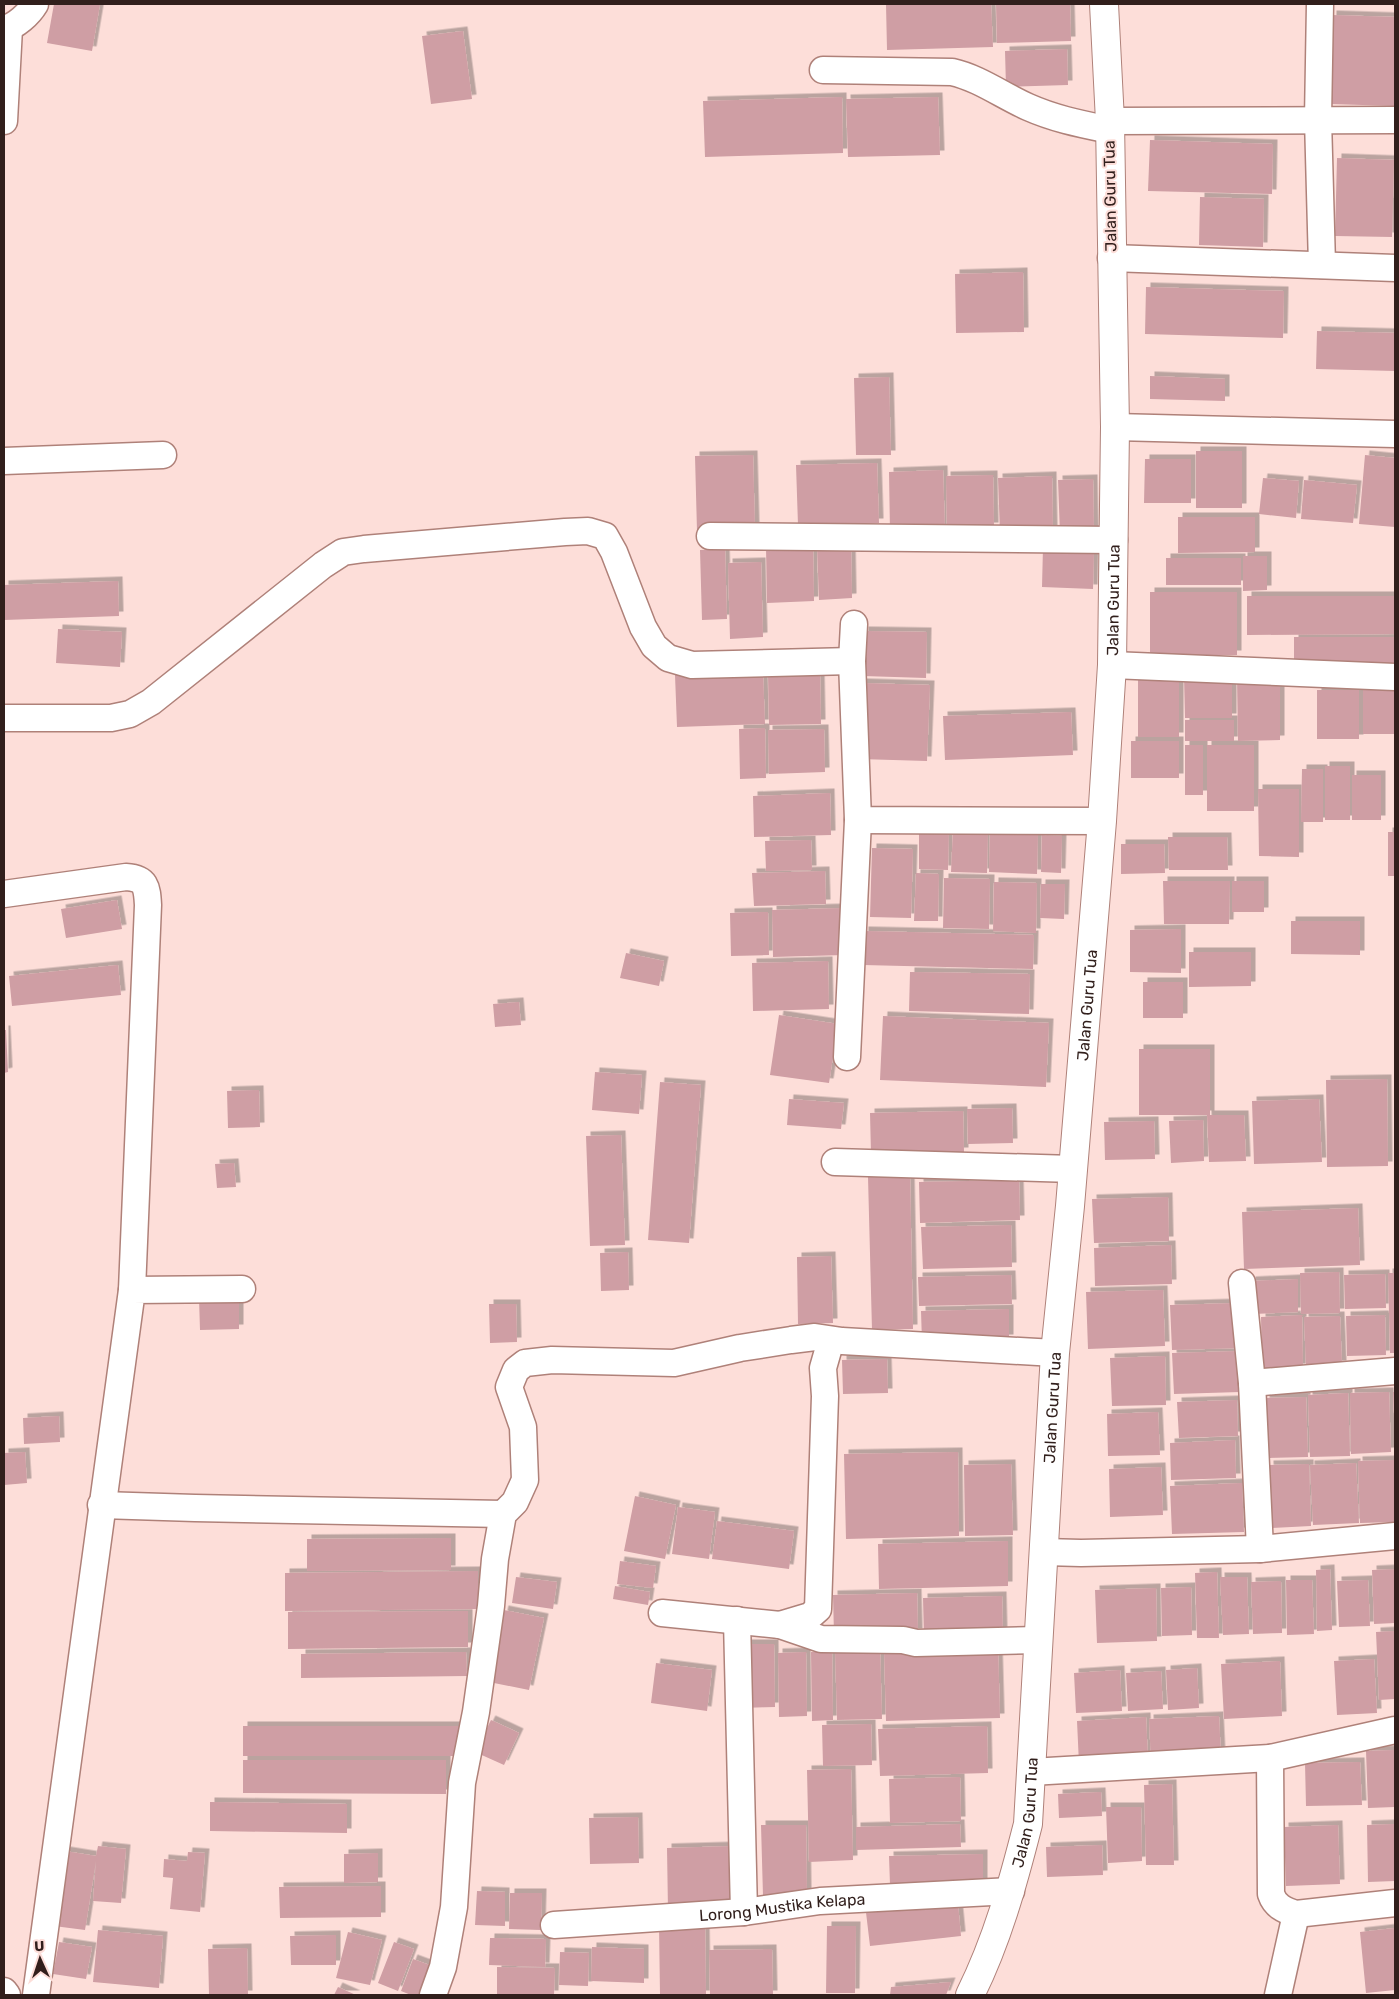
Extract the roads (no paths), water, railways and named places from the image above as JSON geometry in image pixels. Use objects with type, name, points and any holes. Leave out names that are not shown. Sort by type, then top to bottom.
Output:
[{"type":"main road","name":"Jalan Guru Tua","points":[[970,1995],[985,1966],[1010,1891],[1028,1824],[1055,1353],[1073,1169],[1102,821],[1112,666],[1115,426],[1110,126],[1104,4]]},
{"type":"street","points":[[4,121],[6,28],[30,12],[35,4]]},
{"type":"street","points":[[1320,4],[1318,119],[1322,265]]},
{"type":"street","points":[[823,70],[952,72],[964,75],[1021,104],[1059,120],[1110,126],[1318,119],[1395,120]]},
{"type":"street","points":[[1111,258],[1395,268]]},
{"type":"street","points":[[1115,426],[1395,434]]},
{"type":"street","points":[[4,461],[163,455]]},
{"type":"street","points":[[4,718],[111,718],[130,714],[151,702],[323,564],[343,552],[364,548],[565,532],[588,531],[604,536],[614,552],[643,628],[654,646],[668,658],[692,665],[852,661]]},
{"type":"street","points":[[710,536],[1114,540]]},
{"type":"street","points":[[847,1057],[858,820],[852,661],[854,624]]},
{"type":"street","points":[[1112,666],[1395,677]]},
{"type":"street","points":[[858,820],[1102,821]]},
{"type":"street","points":[[4,894],[126,877],[136,878],[144,884],[147,891],[148,904],[132,1290],[101,1505],[36,1995]]},
{"type":"street","points":[[835,1162],[1073,1169]]},
{"type":"street","points":[[1242,1283],[1252,1383],[1260,1549]]},
{"type":"street","points":[[132,1290],[242,1289]]},
{"type":"street","points":[[433,1995],[443,1967],[454,1908],[462,1783],[476,1712],[491,1606],[495,1559],[503,1514],[515,1502],[525,1480],[523,1427],[509,1386],[516,1370],[525,1363],[552,1360],[674,1363],[740,1348],[815,1337],[831,1340],[1055,1353]]},
{"type":"street","points":[[780,1625],[810,1616],[818,1609],[825,1396],[823,1368],[831,1340]]},
{"type":"street","points":[[1252,1383],[1395,1371]]},
{"type":"street","points":[[101,1505],[204,1509],[503,1514]]},
{"type":"street","points":[[1044,1552],[1081,1553],[1260,1549],[1395,1536]]},
{"type":"street","points":[[662,1613],[780,1625],[821,1638],[903,1640],[916,1643],[1038,1640]]},
{"type":"street","points":[[737,1620],[744,1912]]},
{"type":"street","points":[[1031,1772],[1270,1758],[1395,1730]]},
{"type":"street","points":[[1270,1758],[1271,1894],[1274,1901],[1280,1907],[1296,1914],[1395,1903]]},
{"type":"street","name":"Lorong Mustika Kelapa","points":[[554,1925],[744,1912],[820,1901],[1010,1891]]},
{"type":"street","points":[[1278,1995],[1296,1914]]},
{"type":"street","points":[[4,1991],[7,1995]]}]
